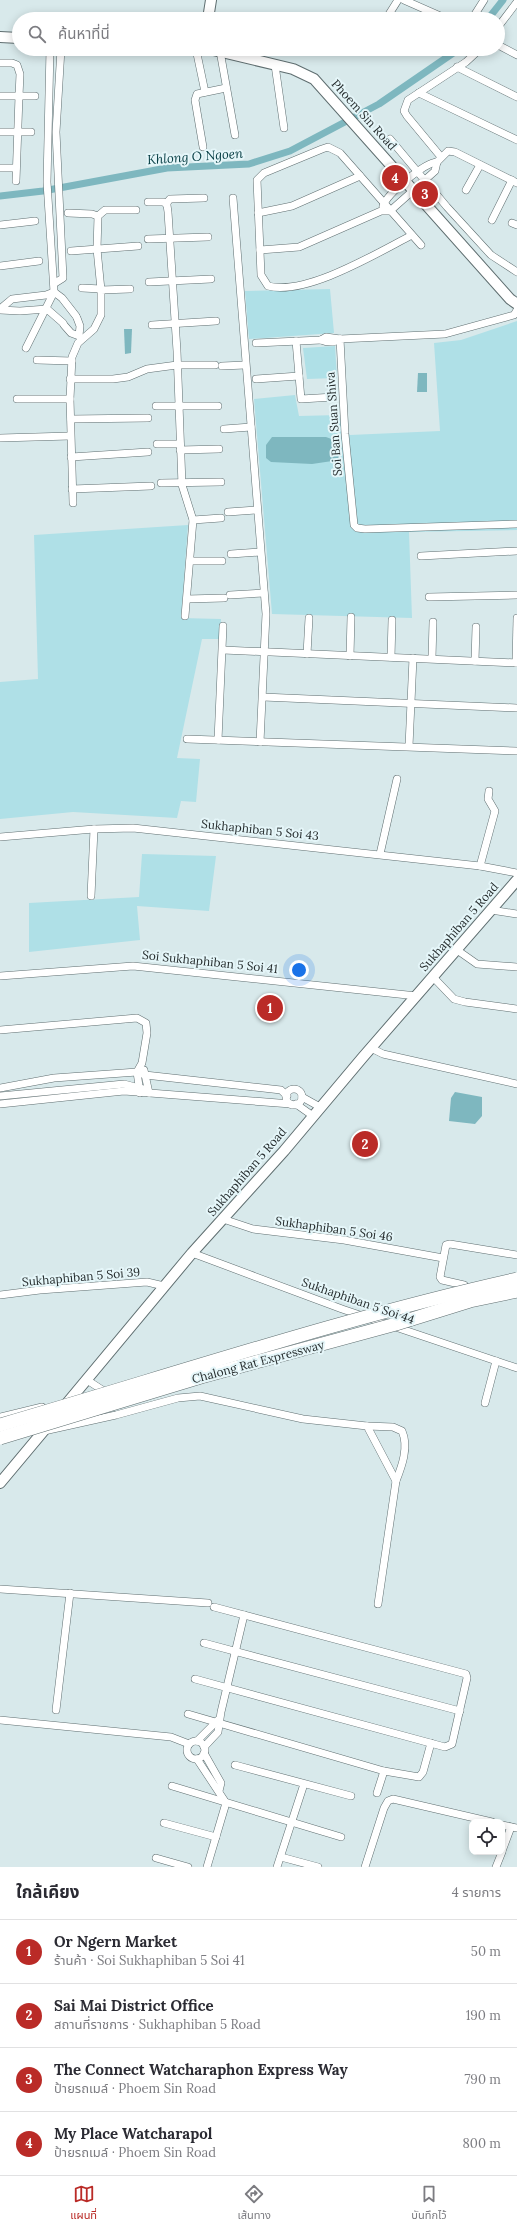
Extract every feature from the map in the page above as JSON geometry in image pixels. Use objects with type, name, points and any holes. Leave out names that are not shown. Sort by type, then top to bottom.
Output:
[{"type":"highway","name":"Chalong Rat Expressway","points":[[0,1425],[268,1345],[466,1290],[517,1279]]},
{"type":"highway","name":"Chalong Rat Expressway","points":[[0,1438],[201,1377],[396,1324],[470,1301],[517,1290]]},
{"type":"main road","points":[[209,12],[211,0]]},
{"type":"main road","points":[[0,37],[12,38]]},
{"type":"main road","name":"Phoem Sin Road","points":[[240,56],[275,65],[314,78],[412,190],[510,299],[517,304]]},
{"type":"main road","name":"Sukhaphiban 5 Road","points":[[0,1483],[192,1253],[491,910],[515,886]]},
{"type":"street","points":[[390,12],[398,0]]},
{"type":"street","points":[[404,0],[431,12]]},
{"type":"street","points":[[476,12],[484,0]]},
{"type":"street","points":[[505,20],[514,12],[517,2]]},
{"type":"street","points":[[505,49],[517,55]]},
{"type":"street","points":[[26,348],[47,309],[54,292],[55,283],[52,278],[47,182],[50,56]]},
{"type":"street","points":[[55,283],[63,278],[56,132],[61,56]]},
{"type":"street","points":[[197,56],[205,92]]},
{"type":"street","points":[[221,56],[235,135]]},
{"type":"street","points":[[439,159],[404,111],[408,100],[471,56]]},
{"type":"street","points":[[0,63],[12,63],[19,69],[16,180]]},
{"type":"street","points":[[275,65],[284,128]]},
{"type":"street","points":[[457,67],[517,97]]},
{"type":"street","points":[[203,147],[194,100],[197,94],[226,88]]},
{"type":"street","points":[[419,93],[517,140]]},
{"type":"street","points":[[0,96],[35,96]]},
{"type":"street","points":[[0,132],[31,132]]},
{"type":"street","points":[[390,139],[491,255],[517,272]]},
{"type":"street","points":[[412,235],[336,273],[293,286],[274,288],[264,283],[261,276],[256,180],[260,175],[322,148],[334,149],[360,176],[421,245]]},
{"type":"street","points":[[260,250],[298,248],[382,211],[390,211],[435,171],[439,159],[444,153],[451,151],[515,181],[492,220]]},
{"type":"street","points":[[382,211],[384,203],[405,182],[431,162],[439,159]]},
{"type":"street","points":[[466,190],[480,165]]},
{"type":"street","points":[[0,168],[16,168]]},
{"type":"street","points":[[258,213],[292,206],[360,176]]},
{"type":"street","points":[[148,202],[166,204],[170,200],[204,198]]},
{"type":"street","points":[[233,198],[264,593],[265,651],[260,742]]},
{"type":"street","points":[[166,204],[175,324],[182,482],[193,520],[185,616]]},
{"type":"street","points":[[73,503],[70,436],[70,379],[73,351],[81,337],[94,329],[101,315],[98,216],[105,210],[136,210]]},
{"type":"street","points":[[68,213],[92,214],[98,216]]},
{"type":"street","points":[[0,225],[34,221]]},
{"type":"street","points":[[148,239],[208,237]]},
{"type":"street","points":[[71,251],[138,246]]},
{"type":"street","points":[[0,266],[39,261]]},
{"type":"street","points":[[149,282],[211,279]]},
{"type":"street","points":[[82,288],[101,290],[130,289]]},
{"type":"street","points":[[0,309],[12,299],[46,295],[54,292]]},
{"type":"street","points":[[54,292],[62,298],[76,317],[80,326],[81,337]]},
{"type":"street","points":[[0,309],[20,311],[47,309],[64,324],[71,333],[81,337]]},
{"type":"street","points":[[256,343],[321,340],[336,342],[340,339],[445,334],[514,315],[517,310]]},
{"type":"street","points":[[152,325],[216,321]]},
{"type":"street","name":"Soi Ban Suan Shiva","points":[[340,339],[345,434],[354,526],[365,529],[517,524]]},
{"type":"street","points":[[296,341],[301,399],[334,397]]},
{"type":"street","points":[[37,360],[72,361]]},
{"type":"street","points":[[70,379],[128,377],[147,369],[177,365],[245,365]]},
{"type":"street","points":[[256,379],[299,376]]},
{"type":"street","points":[[17,399],[70,399]]},
{"type":"street","points":[[156,406],[218,406]]},
{"type":"street","points":[[71,419],[148,418]]},
{"type":"street","points":[[224,429],[251,427]]},
{"type":"street","points":[[0,438],[70,436]]},
{"type":"street","points":[[157,444],[219,449]]},
{"type":"street","points":[[71,457],[148,452]]},
{"type":"street","points":[[161,482],[221,482]]},
{"type":"street","points":[[72,489],[151,486]]},
{"type":"street","points":[[228,512],[257,510]]},
{"type":"street","points":[[193,520],[222,518]]},
{"type":"street","points":[[421,556],[517,551]]},
{"type":"street","points":[[231,554],[260,552]]},
{"type":"street","points":[[190,561],[222,561]]},
{"type":"street","points":[[187,599],[264,593]]},
{"type":"street","points":[[429,597],[517,595]]},
{"type":"street","points":[[350,656],[351,617]]},
{"type":"street","points":[[307,654],[309,618]]},
{"type":"street","points":[[223,650],[432,658],[516,663],[517,618]]},
{"type":"street","points":[[391,657],[392,620]]},
{"type":"street","points":[[432,658],[433,622]]},
{"type":"street","points":[[218,740],[223,626]]},
{"type":"street","points":[[475,661],[476,627]]},
{"type":"street","points":[[409,746],[412,658]]},
{"type":"street","points":[[263,697],[517,708]]},
{"type":"street","points":[[187,739],[517,751]]},
{"type":"street","points":[[380,854],[397,779]]},
{"type":"street","points":[[480,866],[495,811],[488,799],[489,791]]},
{"type":"street","name":"Sukhaphiban 5 Soi 43","points":[[0,837],[94,829],[133,828],[380,854],[480,866],[517,873]]},
{"type":"street","points":[[91,896],[94,829]]},
{"type":"street","points":[[491,910],[517,914]]},
{"type":"street","points":[[457,950],[477,964],[517,967]]},
{"type":"street","name":"Soi Sukhaphiban 5 Soi 41","points":[[0,976],[133,966],[417,996]]},
{"type":"street","points":[[433,977],[454,999],[465,1002],[517,1009]]},
{"type":"street","points":[[0,1030],[137,1018],[146,1023],[147,1033],[142,1062],[137,1072],[140,1091]]},
{"type":"street","points":[[371,1048],[383,1054],[517,1084]]},
{"type":"street","points":[[142,1062],[148,1092]]},
{"type":"street","points":[[0,1088],[54,1078],[137,1072],[145,1075],[281,1090],[294,1104],[313,1116]]},
{"type":"street","points":[[0,1096],[124,1084],[140,1091]]},
{"type":"street","points":[[287,1096],[293,1089],[298,1090],[302,1097],[320,1107]]},
{"type":"street","points":[[0,1104],[124,1091],[140,1091],[168,1096],[294,1104],[300,1101],[302,1097]]},
{"type":"street","name":"Sukhaphiban 5 Soi 46","points":[[223,1219],[253,1229],[344,1240],[443,1258]]},
{"type":"street","points":[[464,1285],[442,1280],[440,1277],[445,1248],[450,1244],[517,1255]]},
{"type":"street","name":"Sukhaphiban 5 Soi 44","points":[[192,1253],[342,1309],[517,1368]]},
{"type":"street","name":"Sukhaphiban 5 Soi 39","points":[[0,1295],[40,1290],[147,1282],[164,1286]]},
{"type":"street","points":[[485,1403],[496,1361]]},
{"type":"street","points":[[87,1380],[119,1400],[140,1408]]},
{"type":"street","points":[[44,1431],[178,1398],[200,1396],[302,1420],[367,1426],[386,1426],[402,1431],[405,1437],[403,1461],[396,1481],[378,1604]]},
{"type":"street","points":[[0,1418],[41,1407],[50,1407],[60,1411]]},
{"type":"street","points":[[367,1426],[396,1481]]},
{"type":"street","points":[[0,1589],[70,1593],[211,1605],[462,1672],[466,1674],[467,1678],[452,1744],[445,1747],[195,1679]]},
{"type":"street","points":[[56,1710],[70,1593]]},
{"type":"street","points":[[197,1759],[218,1732],[226,1688],[244,1615]]},
{"type":"street","points":[[204,1643],[460,1711]]},
{"type":"street","points":[[188,1714],[219,1721],[384,1771],[419,1777],[423,1772],[431,1743]]},
{"type":"street","points":[[0,1720],[171,1737],[189,1744],[197,1741],[219,1721]]},
{"type":"street","points":[[197,1741],[204,1750],[221,1783],[219,1791]]},
{"type":"street","points":[[189,1744],[188,1753],[191,1758],[197,1759],[214,1787],[219,1791],[226,1803],[207,1867]]},
{"type":"street","points":[[235,1765],[351,1796]]},
{"type":"street","points":[[377,1793],[384,1771]]},
{"type":"street","points":[[277,1867],[304,1784]]},
{"type":"street","points":[[172,1786],[341,1837]]},
{"type":"street","points":[[365,1867],[388,1801],[394,1799],[430,1806],[480,1819]]},
{"type":"street","points":[[164,1823],[216,1837]]},
{"type":"street","points":[[505,1846],[514,1828]]},
{"type":"street","points":[[496,1867],[501,1855]]},
{"type":"street","points":[[281,1857],[318,1867]]},
{"type":"street","points":[[156,1858],[188,1867]]},
{"type":"shaded area","points":[[330,289],[334,333],[249,339],[245,291]]},
{"type":"shaded area","points":[[517,321],[517,530],[409,532],[412,618],[272,614],[254,399],[295,395],[299,416],[339,415],[350,435],[440,431],[434,343],[461,340]],"holes":[[[272,437],[337,441],[339,460]]]},
{"type":"shaded area","points":[[124,329],[132,329],[131,353],[125,354]]},
{"type":"shaded area","points":[[335,346],[337,378],[307,379],[303,348]]},
{"type":"shaded area","points":[[418,373],[427,373],[427,392],[417,392]]},
{"type":"shaded area","points":[[272,437],[326,437],[337,441],[339,460],[312,464],[271,462],[266,458],[266,445]]},
{"type":"shaded area","points":[[188,525],[181,618],[221,619],[220,639],[202,639],[177,758],[200,759],[196,802],[181,801],[177,818],[73,812],[0,819],[0,682],[38,679],[34,535]]},
{"type":"shaded area","points":[[142,854],[216,856],[209,911],[137,906],[140,940],[29,952],[29,903],[139,897]]},
{"type":"shaded area","points":[[455,1092],[482,1097],[482,1116],[475,1124],[449,1121],[451,1098]]},
{"type":"waterway","name":"Khlong O Ngoen","points":[[494,12],[503,0]]},
{"type":"waterway","name":"Khlong O Ngoen","points":[[0,196],[43,191],[167,168],[249,164],[290,151],[379,104],[449,56]]},
{"type":"place","name":"My Place Watcharapol","points":[[395,178]]},
{"type":"place","name":"The Connect Watcharaphon Express Way","points":[[425,194]]},
{"type":"place","name":"Or Ngern Market","points":[[270,1008]]},
{"type":"place","name":"Sai Mai District Office","points":[[365,1144]]}]
